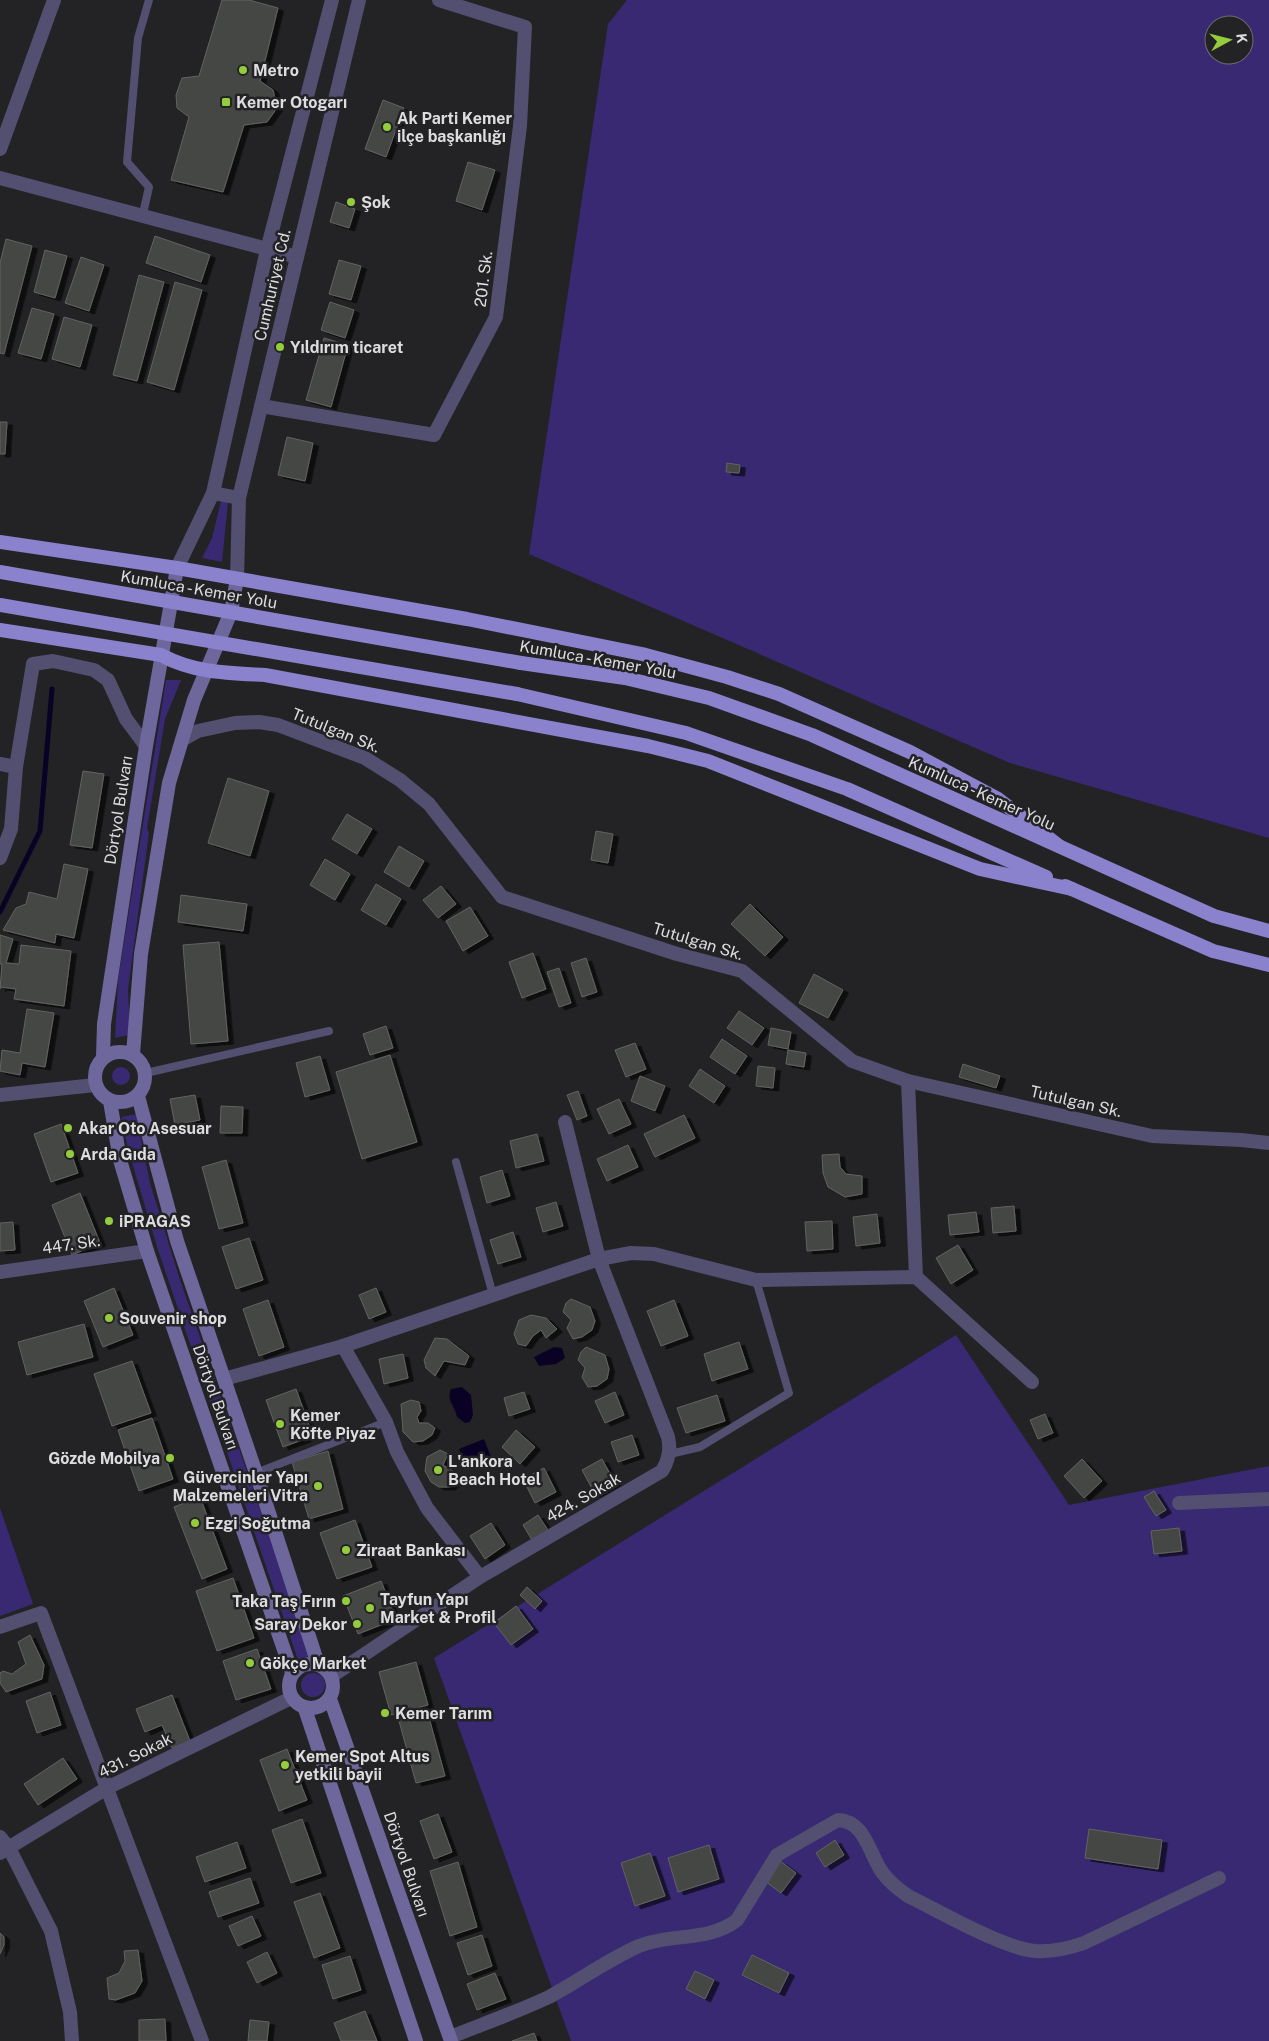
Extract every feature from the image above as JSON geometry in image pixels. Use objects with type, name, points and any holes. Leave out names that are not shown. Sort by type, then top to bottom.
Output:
[{"type":"highway","points":[[0,542],[176,568],[467,619],[642,654],[780,694],[910,752],[998,799],[1059,846]]},
{"type":"highway","name":"Kumluca - Kemer Yolu","points":[[0,572],[522,663],[625,678],[709,698],[812,736],[1214,916],[1269,931]]},
{"type":"highway","points":[[0,605],[517,694],[686,733],[838,786],[1213,951],[1269,965]]},
{"type":"highway","points":[[0,630],[161,655],[179,664],[206,672],[264,675],[542,726],[708,761],[980,869],[1072,889]]},
{"type":"main road","name":"Dörtyol Bulvarı","points":[[103,1057],[104,1024],[146,746],[176,568]]},
{"type":"main road","points":[[133,1054],[141,954],[169,784],[194,700],[230,612],[237,580]]},
{"type":"main road","points":[[118,1051],[133,1054],[142,1062],[146,1073],[145,1085],[138,1096],[124,1103],[110,1101],[101,1094],[95,1085],[95,1070],[103,1057],[118,1051]]},
{"type":"main road","name":"Dörtyol Bulvarı","points":[[138,1096],[177,1241],[256,1472],[318,1664]]},
{"type":"main road","name":"Dörtyol Bulvarı","points":[[110,1101],[120,1160],[148,1251],[292,1673]]},
{"type":"main road","points":[[304,1709],[319,1708],[330,1699],[334,1688],[332,1676],[318,1664],[303,1664],[292,1673],[287,1685],[291,1698],[304,1709],[416,2041]]},
{"type":"main road","name":"Dörtyol Bulvarı","points":[[330,1699],[450,2039]]},
{"type":"street","points":[[0,149],[54,0]]},
{"type":"street","name":"Cumhuriyet Cd.","points":[[176,568],[213,493],[267,250],[332,0]]},
{"type":"street","name":"Cumhuriyet Cd.","points":[[237,580],[239,498],[359,0]]},
{"type":"street","name":"201. Sk.","points":[[261,406],[434,435],[496,317],[520,126],[525,27],[439,0]]},
{"type":"street","points":[[0,178],[142,218],[297,257]]},
{"type":"street","points":[[213,493],[239,498]]},
{"type":"street","points":[[0,858],[11,829],[16,767],[33,664],[53,661],[94,670],[108,680],[126,719],[146,746]]},
{"type":"street","name":"Tutulgan Sk.","points":[[182,740],[198,731],[235,722],[259,722],[278,725],[365,758],[400,780],[429,804],[502,897],[676,954],[742,971],[852,1061],[908,1081],[1152,1136],[1269,1143]]},
{"type":"street","points":[[0,764],[16,767]]},
{"type":"street","points":[[908,1081],[916,1277]]},
{"type":"street","points":[[0,1095],[95,1085]]},
{"type":"street","points":[[565,1122],[600,1259],[668,1437],[670,1454]]},
{"type":"street","name":"447. Sk.","points":[[0,1272],[148,1251]]},
{"type":"street","points":[[224,1379],[343,1346],[600,1259],[631,1254],[654,1254],[756,1280],[916,1277],[1032,1382]]},
{"type":"street","points":[[343,1346],[386,1422],[397,1452],[427,1508],[480,1577]]},
{"type":"street","name":"424. Sokak","points":[[332,1676],[480,1577],[662,1471],[670,1454]]},
{"type":"street","points":[[1179,1503],[1269,1499]]},
{"type":"street","points":[[0,1628],[41,1613],[202,2041]]},
{"type":"street","name":"431. Sokak","points":[[4,1851],[107,1788],[291,1698]]},
{"type":"street","points":[[450,2039],[549,1997],[640,1946],[664,1940],[714,1933],[727,1928],[737,1920],[777,1855],[838,1820],[847,1820],[858,1827],[882,1872],[893,1886],[908,1896],[1006,1943],[1032,1951],[1067,1949],[1084,1943],[1218,1878]]},
{"type":"street","points":[[0,1837],[4,1851],[50,1931],[70,2012],[72,2041]]},
{"type":"lane","points":[[142,218],[149,187],[128,162],[138,38],[149,0]]},
{"type":"lane","points":[[146,1073],[330,1031]]},
{"type":"lane","points":[[456,1162],[493,1296]]},
{"type":"lane","points":[[670,1454],[700,1448],[789,1393],[756,1280]]},
{"type":"lane","points":[[256,1472],[386,1422]]},
{"type":"shaded area","points":[[627,0],[1269,0],[1269,838],[1010,763],[529,554],[608,24]]},
{"type":"shaded area","points":[[221,501],[228,502],[222,562],[202,558],[212,538]]},
{"type":"shaded area","points":[[166,680],[181,680],[165,719],[147,828],[149,833],[128,989],[130,1032],[129,1035],[115,1038],[118,980]]},
{"type":"shaded area","points":[[117,1067],[125,1067],[130,1072],[128,1083],[117,1085],[112,1080],[112,1072]]},
{"type":"shaded area","points":[[136,1114],[150,1183],[179,1277],[311,1655],[298,1660],[158,1250],[130,1156],[121,1119],[122,1117]]},
{"type":"shaded area","points":[[956,1335],[1069,1505],[1269,1466],[1269,2041],[571,2041],[434,1658]]},
{"type":"shaded area","points":[[554,1347],[562,1348],[565,1358],[556,1364],[539,1366],[534,1357]]},
{"type":"shaded area","points":[[462,1387],[471,1395],[473,1415],[470,1422],[465,1423],[457,1417],[450,1400],[451,1389]]},
{"type":"shaded area","points":[[484,1439],[491,1457],[466,1467],[459,1449]]},
{"type":"shaded area","points":[[0,1508],[33,1604],[0,1616]]},
{"type":"shaded area","points":[[313,1673],[321,1677],[325,1685],[321,1693],[313,1697],[305,1693],[301,1685],[305,1677]]},
{"type":"building","name":"Kemer Otogarı","points":[[222,0],[249,0],[278,8],[260,81],[273,90],[277,108],[267,122],[244,125],[223,192],[171,180],[189,117],[177,108],[176,95],[182,78],[199,76]]},
{"type":"building","points":[[383,100],[404,108],[386,157],[365,149]]},
{"type":"building","points":[[468,162],[495,170],[482,210],[456,201]]},
{"type":"building","points":[[336,202],[355,209],[349,228],[330,222]]},
{"type":"building","points":[[155,236],[210,255],[201,282],[146,263]]},
{"type":"building","points":[[6,239],[32,246],[4,354],[0,353],[0,263]]},
{"type":"building","points":[[45,250],[67,256],[55,298],[34,292]]},
{"type":"building","points":[[81,257],[104,265],[89,311],[65,303]]},
{"type":"building","points":[[339,260],[361,266],[351,300],[329,294]]},
{"type":"building","points":[[139,275],[164,282],[137,381],[113,375]]},
{"type":"building","points":[[175,282],[202,290],[174,390],[147,382]]},
{"type":"building","points":[[330,302],[354,310],[345,338],[321,330]]},
{"type":"building","points":[[32,308],[54,314],[41,359],[18,353]]},
{"type":"building","points":[[64,317],[92,325],[80,367],[52,359]]},
{"type":"building","points":[[324,338],[348,345],[331,407],[306,400]]},
{"type":"building","points":[[0,422],[7,422],[5,454],[0,454]]},
{"type":"building","points":[[287,437],[313,443],[305,481],[278,475]]},
{"type":"building","points":[[727,463],[740,465],[739,473],[726,472]]},
{"type":"building","points":[[83,771],[104,774],[92,848],[70,845]]},
{"type":"building","points":[[228,778],[269,791],[250,856],[208,843]]},
{"type":"building","points":[[347,814],[372,829],[357,854],[332,839]]},
{"type":"building","points":[[596,831],[613,834],[608,863],[591,860]]},
{"type":"building","points":[[399,846],[424,861],[409,887],[384,872]]},
{"type":"building","points":[[325,859],[350,874],[335,900],[310,885]]},
{"type":"building","points":[[64,864],[88,869],[74,938],[56,934],[55,943],[3,930],[16,908],[26,904],[29,892],[57,899]]},
{"type":"building","points":[[376,884],[401,899],[386,925],[361,910]]},
{"type":"building","points":[[441,886],[456,904],[438,918],[423,900]]},
{"type":"building","points":[[181,895],[247,904],[243,931],[178,922]]},
{"type":"building","points":[[750,904],[783,937],[765,956],[731,924]]},
{"type":"building","points":[[470,907],[488,936],[463,951],[446,921]]},
{"type":"building","points":[[0,935],[13,939],[6,963],[19,964],[21,945],[71,951],[64,1006],[14,999],[16,989],[1,987],[0,989],[2,964],[0,964]]},
{"type":"building","points":[[219,942],[228,1041],[191,1044],[183,945]]},
{"type":"building","points":[[533,953],[546,989],[522,998],[509,962]]},
{"type":"building","points":[[586,958],[597,992],[582,997],[571,963]]},
{"type":"building","points":[[559,968],[571,1003],[559,1007],[547,972]]},
{"type":"building","points":[[814,974],[843,990],[828,1018],[799,1003]]},
{"type":"building","points":[[27,1009],[54,1013],[45,1067],[22,1063],[20,1075],[0,1071],[2,1050],[20,1053]]},
{"type":"building","points":[[739,1011],[764,1028],[752,1045],[727,1028]]},
{"type":"building","points":[[386,1026],[393,1048],[370,1055],[363,1034]]},
{"type":"building","points":[[771,1028],[791,1032],[788,1049],[768,1045]]},
{"type":"building","points":[[722,1039],[747,1056],[735,1074],[710,1057]]},
{"type":"building","points":[[635,1043],[646,1069],[626,1077],[615,1050]]},
{"type":"building","points":[[788,1050],[806,1053],[804,1067],[786,1064]]},
{"type":"building","points":[[390,1055],[417,1142],[362,1159],[336,1072]]},
{"type":"building","points":[[320,1056],[330,1090],[305,1097],[296,1063]]},
{"type":"building","points":[[963,1064],[1000,1076],[996,1088],[959,1077]]},
{"type":"building","points":[[758,1066],[775,1068],[773,1088],[756,1086]]},
{"type":"building","points":[[700,1069],[725,1086],[714,1103],[689,1086]]},
{"type":"building","points":[[640,1076],[665,1086],[655,1111],[631,1101]]},
{"type":"building","points":[[578,1091],[587,1116],[577,1120],[567,1095]]},
{"type":"building","points":[[195,1095],[200,1120],[175,1125],[170,1099]]},
{"type":"building","points":[[619,1099],[631,1124],[609,1134],[597,1109]]},
{"type":"building","points":[[221,1106],[243,1107],[242,1133],[220,1133]]},
{"type":"building","points":[[684,1115],[695,1138],[655,1157],[644,1134]]},
{"type":"building","points":[[61,1124],[78,1173],[51,1182],[34,1134]]},
{"type":"building","points":[[537,1134],[544,1161],[516,1168],[510,1141]]},
{"type":"building","points":[[628,1145],[638,1167],[607,1181],[597,1159]]},
{"type":"building","points":[[839,1154],[840,1167],[846,1174],[862,1176],[862,1194],[845,1197],[828,1187],[823,1173],[822,1155]]},
{"type":"building","points":[[226,1160],[243,1223],[219,1229],[202,1167]]},
{"type":"building","points":[[502,1170],[510,1196],[487,1203],[480,1177]]},
{"type":"building","points":[[80,1193],[100,1243],[72,1255],[52,1205]]},
{"type":"building","points":[[556,1202],[563,1226],[543,1232],[536,1208]]},
{"type":"building","points":[[1014,1206],[1016,1231],[993,1233],[991,1208]]},
{"type":"building","points":[[976,1212],[979,1232],[950,1235],[948,1215]]},
{"type":"building","points":[[877,1214],[880,1243],[856,1246],[853,1217]]},
{"type":"building","points":[[832,1221],[833,1249],[807,1251],[805,1222]]},
{"type":"building","points":[[13,1222],[15,1250],[0,1251],[0,1223]]},
{"type":"building","points":[[513,1232],[521,1257],[498,1264],[490,1240]]},
{"type":"building","points":[[249,1238],[263,1280],[236,1289],[222,1247]]},
{"type":"building","points":[[958,1245],[973,1270],[951,1284],[936,1258]]},
{"type":"building","name":"Souvenir shop","points":[[114,1288],[133,1335],[103,1347],[84,1301]]},
{"type":"building","points":[[376,1288],[386,1312],[369,1319],[359,1295]]},
{"type":"building","points":[[571,1299],[590,1307],[595,1321],[592,1330],[582,1337],[573,1339],[567,1328],[571,1320],[563,1312],[566,1303]]},
{"type":"building","points":[[268,1300],[284,1347],[259,1356],[243,1309]]},
{"type":"building","points":[[674,1300],[688,1336],[661,1346],[647,1311]]},
{"type":"building","points":[[531,1315],[546,1318],[557,1329],[546,1338],[541,1330],[533,1336],[526,1346],[518,1344],[514,1334],[519,1320]]},
{"type":"building","points":[[84,1324],[93,1357],[27,1375],[18,1342]]},
{"type":"building","points":[[435,1338],[447,1339],[469,1356],[465,1365],[444,1361],[435,1376],[426,1368],[424,1360]]},
{"type":"building","points":[[739,1342],[748,1369],[712,1381],[704,1354]]},
{"type":"building","points":[[586,1347],[605,1355],[609,1369],[607,1379],[597,1386],[588,1387],[582,1377],[585,1368],[578,1360],[581,1352]]},
{"type":"building","points":[[403,1354],[408,1378],[384,1384],[379,1359]]},
{"type":"building","points":[[132,1361],[151,1413],[112,1426],[94,1374]]},
{"type":"building","points":[[296,1389],[313,1436],[283,1447],[266,1400]]},
{"type":"building","points":[[524,1392],[530,1409],[509,1416],[504,1398]]},
{"type":"building","points":[[615,1392],[624,1415],[605,1423],[595,1401]]},
{"type":"building","points":[[717,1395],[725,1421],[686,1433],[677,1408]]},
{"type":"building","points":[[411,1400],[419,1402],[421,1411],[417,1417],[419,1423],[428,1423],[435,1428],[432,1435],[423,1441],[413,1442],[403,1432],[401,1404]]},
{"type":"building","points":[[1045,1414],[1053,1433],[1038,1439],[1030,1420]]},
{"type":"building","points":[[152,1418],[173,1479],[139,1491],[118,1430]]},
{"type":"building","points":[[516,1430],[535,1447],[520,1464],[502,1447]]},
{"type":"building","points":[[632,1435],[639,1455],[618,1462],[611,1442]]},
{"type":"building","points":[[440,1450],[448,1454],[443,1465],[453,1471],[457,1480],[450,1487],[439,1487],[431,1482],[425,1471],[427,1457]]},
{"type":"building","name":"Güvercinler Yapı Malzemeleri Vitra","points":[[328,1451],[343,1509],[309,1519],[292,1462]]},
{"type":"building","points":[[602,1459],[615,1483],[595,1494],[582,1470]]},
{"type":"building","points":[[1082,1459],[1102,1481],[1084,1498],[1064,1476]]},
{"type":"building","points":[[544,1468],[556,1492],[535,1503],[523,1479]]},
{"type":"building","points":[[1154,1491],[1166,1510],[1156,1516],[1144,1497]]},
{"type":"building","points":[[200,1497],[227,1569],[202,1579],[174,1507]]},
{"type":"building","points":[[538,1515],[548,1530],[532,1540],[523,1525]]},
{"type":"building","points":[[355,1520],[372,1567],[337,1579],[320,1533]]},
{"type":"building","points":[[491,1523],[505,1545],[485,1559],[470,1536]]},
{"type":"building","points":[[1179,1528],[1182,1551],[1154,1554],[1151,1531]]},
{"type":"building","points":[[233,1578],[254,1638],[217,1651],[196,1591]]},
{"type":"building","name":"Tayfun Yapı Market & Profil","points":[[381,1581],[396,1619],[358,1634],[343,1596]]},
{"type":"building","points":[[527,1587],[542,1601],[535,1609],[520,1595]]},
{"type":"building","points":[[516,1606],[533,1629],[511,1645],[494,1623]]},
{"type":"building","points":[[30,1635],[44,1665],[42,1679],[6,1692],[0,1683],[0,1673],[3,1671],[12,1674],[26,1664],[18,1642]]},
{"type":"building","points":[[257,1649],[271,1689],[236,1700],[223,1661]]},
{"type":"building","points":[[416,1662],[428,1705],[391,1715],[379,1672]]},
{"type":"building","points":[[50,1692],[61,1725],[37,1733],[26,1701]]},
{"type":"building","points":[[172,1695],[190,1741],[172,1748],[162,1725],[145,1732],[136,1709]]},
{"type":"building","points":[[428,1714],[445,1776],[416,1783],[399,1721]]},
{"type":"building","points":[[287,1749],[307,1800],[279,1811],[260,1760]]},
{"type":"building","points":[[63,1758],[77,1779],[38,1805],[24,1784]]},
{"type":"building","points":[[438,1814],[452,1852],[434,1859],[420,1821]]},
{"type":"building","points":[[302,1819],[321,1873],[291,1883],[272,1830]]},
{"type":"building","points":[[1089,1829],[1162,1840],[1158,1869],[1085,1858]]},
{"type":"building","points":[[835,1840],[844,1855],[825,1867],[816,1853]]},
{"type":"building","points":[[237,1842],[246,1868],[205,1882],[196,1857]]},
{"type":"building","points":[[709,1845],[719,1879],[678,1892],[668,1858]]},
{"type":"building","points":[[650,1853],[665,1896],[635,1906],[621,1863]]},
{"type":"building","points":[[780,1861],[796,1873],[781,1893],[765,1881]]},
{"type":"building","points":[[458,1862],[477,1927],[450,1936],[430,1871]]},
{"type":"building","points":[[250,1878],[259,1903],[218,1917],[209,1892]]},
{"type":"building","points":[[320,1893],[340,1948],[314,1958],[294,1902]]},
{"type":"building","points":[[252,1916],[261,1936],[238,1946],[229,1926]]},
{"type":"building","points":[[0,1933],[4,1937],[4,1945],[0,1954]]},
{"type":"building","points":[[482,1935],[492,1966],[468,1975],[457,1943]]},
{"type":"building","points":[[138,1950],[142,1981],[135,1993],[116,2000],[109,1999],[107,1978],[119,1973],[125,1961],[124,1951]]},
{"type":"building","points":[[267,1952],[277,1973],[257,1983],[247,1962]]},
{"type":"building","points":[[752,1955],[789,1973],[779,1993],[742,1975]]},
{"type":"building","points":[[350,1956],[361,1990],[333,1999],[322,1965]]},
{"type":"building","points":[[695,1971],[714,1980],[705,1999],[686,1989]]},
{"type":"building","points":[[495,1973],[506,1999],[477,2010],[467,1984]]},
{"type":"building","points":[[365,2011],[377,2041],[341,2041],[334,2023]]},
{"type":"building","points":[[165,2019],[166,2041],[139,2041],[139,2020]]},
{"type":"building","points":[[250,2020],[269,2022],[267,2041],[248,2041]]},
{"type":"building","points":[[534,2033],[537,2041],[512,2041]]},
{"type":"waterway","points":[[0,912],[40,831],[52,689]]},
{"type":"place","name":"Metro","points":[[243,70]]},
{"type":"place","name":"Kemer Otogarı","points":[[226,102]]},
{"type":"place","name":"Ak Parti Kemer ilçe başkanlığı","points":[[387,127]]},
{"type":"place","name":"Şok","points":[[351,202]]},
{"type":"place","name":"Yıldırım ticaret","points":[[280,347]]},
{"type":"place","name":"Akar Oto Asesuar","points":[[68,1128]]},
{"type":"place","name":"Arda Gıda","points":[[70,1154]]},
{"type":"place","name":"iPRAGAS","points":[[109,1221]]},
{"type":"place","name":"Souvenir shop","points":[[109,1318]]},
{"type":"place","name":"Kemer Köfte Piyaz","points":[[280,1424]]},
{"type":"place","name":"Gözde Mobilya","points":[[170,1458]]},
{"type":"place","name":"L'ankora Beach Hotel","points":[[438,1470]]},
{"type":"place","name":"Güvercinler Yapı Malzemeleri Vitra","points":[[318,1486]]},
{"type":"place","name":"Ezgi Soğutma","points":[[195,1523]]},
{"type":"place","name":"Ziraat Bankası","points":[[346,1550]]},
{"type":"place","name":"Taka Taş Fırın","points":[[346,1601]]},
{"type":"place","name":"Tayfun Yapı Market & Profil","points":[[370,1608]]},
{"type":"place","name":"Saray Dekor","points":[[357,1624]]},
{"type":"place","name":"Gökçe Market","points":[[250,1663]]},
{"type":"place","name":"Kemer Tarım","points":[[385,1713]]},
{"type":"place","name":"Kemer Spot Altus yetkili bayii","points":[[285,1765]]}]
